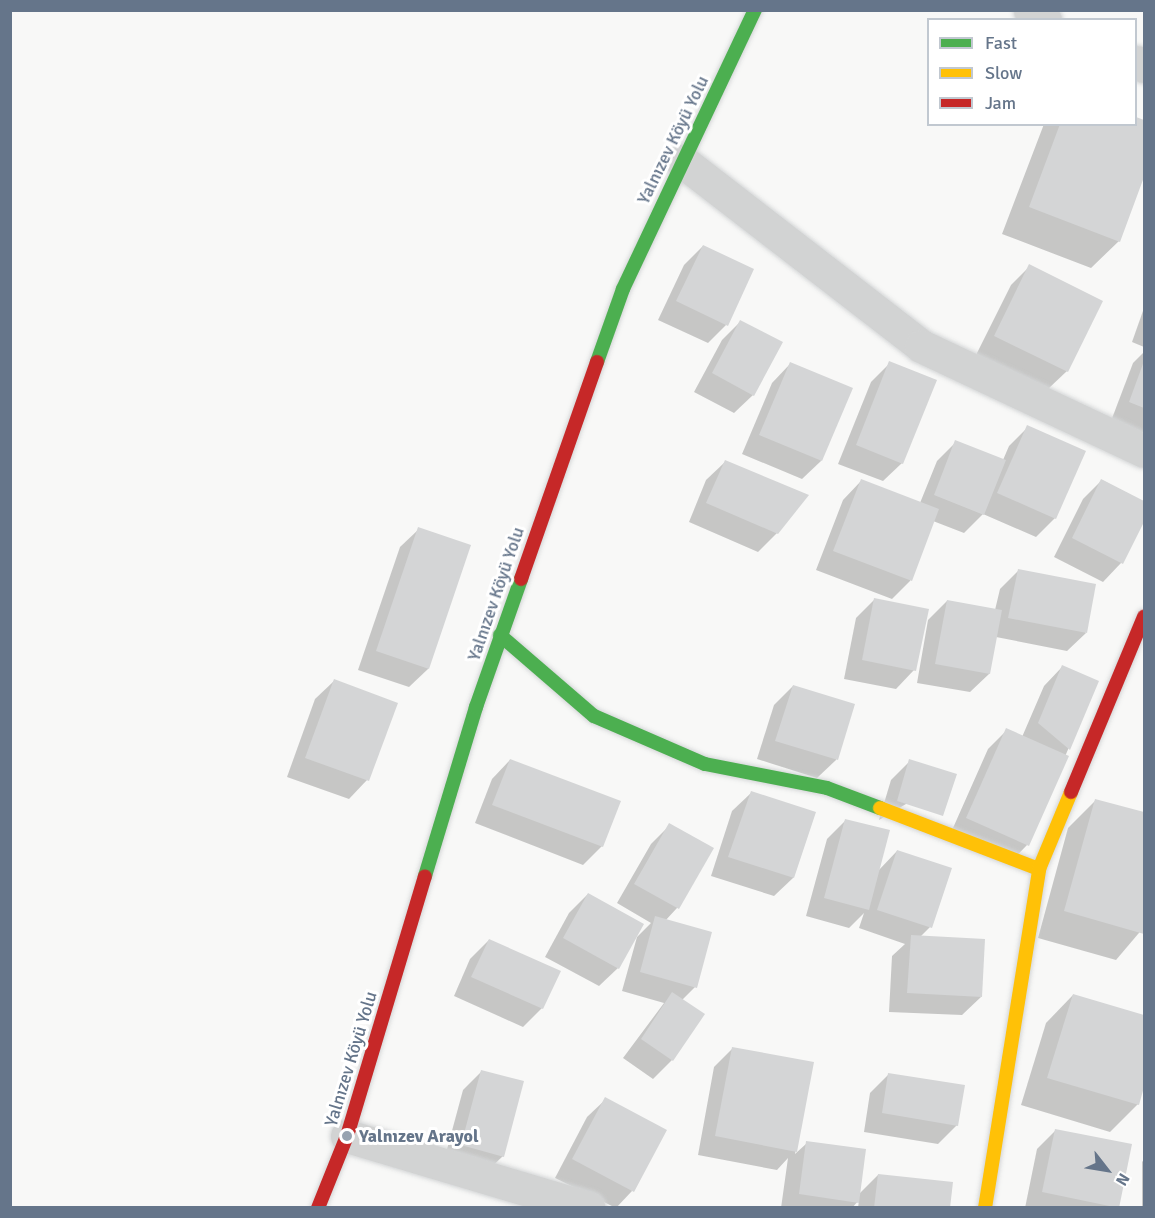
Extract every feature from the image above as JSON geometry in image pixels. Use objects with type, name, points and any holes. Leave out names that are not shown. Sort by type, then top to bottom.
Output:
[{"type":"street","name":"Yalnızev Köyü Yolu","points":[[318,1208],[347,1136],[500,635],[623,289],[755,10]]},
{"type":"street","points":[[682,161],[921,346],[1144,451]]},
{"type":"street","points":[[985,1208],[1039,869],[1142,628]]},
{"type":"street","points":[[500,635],[594,716],[705,764],[827,788],[1039,869]]},
{"type":"street","points":[[347,1136],[589,1208]]},
{"type":"building","points":[[1137,117],[1144,120],[1144,177],[1120,242],[1029,207],[1059,126],[1137,126]]},
{"type":"building","points":[[703,245],[754,269],[728,326],[676,301]]},
{"type":"building","points":[[1029,264],[1103,301],[1068,372],[994,336]]},
{"type":"building","points":[[740,320],[783,342],[754,396],[712,373]]},
{"type":"building","points":[[889,361],[937,380],[903,464],[856,445]]},
{"type":"building","points":[[1144,361],[1144,408],[1129,402]]},
{"type":"building","points":[[790,362],[853,388],[822,461],[759,435]]},
{"type":"building","points":[[1027,425],[1086,451],[1056,519],[997,493]]},
{"type":"building","points":[[955,440],[1006,460],[984,515],[934,495]]},
{"type":"building","points":[[725,460],[809,495],[778,534],[706,503]]},
{"type":"building","points":[[861,479],[939,509],[912,581],[833,551]]},
{"type":"building","points":[[1101,479],[1144,501],[1144,522],[1123,564],[1072,538]]},
{"type":"building","points":[[418,527],[471,545],[429,669],[376,651]]},
{"type":"building","points":[[1018,569],[1096,584],[1087,633],[1008,618]]},
{"type":"building","points":[[874,598],[929,609],[916,671],[862,660]]},
{"type":"building","points":[[947,600],[1002,610],[990,674],[935,664]]},
{"type":"building","points":[[1062,665],[1099,681],[1070,750],[1038,723]]},
{"type":"building","points":[[334,679],[398,703],[369,781],[305,758]]},
{"type":"building","points":[[793,685],[855,704],[838,760],[775,741]]},
{"type":"building","points":[[1006,728],[1069,756],[1029,846],[966,818]]},
{"type":"building","points":[[510,759],[621,801],[603,847],[492,805]]},
{"type":"building","points":[[909,759],[957,774],[943,816],[897,801]]},
{"type":"building","points":[[751,791],[816,812],[794,878],[728,857]]},
{"type":"building","points":[[1095,799],[1144,812],[1144,934],[1064,911]]},
{"type":"building","points":[[845,819],[890,830],[869,910],[824,898]]},
{"type":"building","points":[[669,823],[714,848],[679,909],[634,884]]},
{"type":"building","points":[[897,850],[952,868],[932,928],[877,910]]},
{"type":"building","points":[[588,893],[644,924],[619,969],[563,938]]},
{"type":"building","points":[[655,916],[712,932],[697,988],[640,972]]},
{"type":"building","points":[[911,935],[985,939],[982,997],[907,993]]},
{"type":"building","points":[[489,939],[561,971],[543,1009],[471,977]]},
{"type":"building","points":[[672,992],[705,1014],[673,1061],[641,1039]]},
{"type":"building","points":[[1073,994],[1144,1015],[1144,1087],[1139,1105],[1047,1078]]},
{"type":"building","points":[[732,1047],[814,1062],[797,1152],[715,1136]]},
{"type":"building","points":[[481,1070],[524,1081],[504,1157],[461,1145]]},
{"type":"building","points":[[888,1073],[965,1085],[958,1126],[882,1113]]},
{"type":"building","points":[[605,1097],[667,1130],[634,1192],[572,1159]]},
{"type":"building","points":[[1055,1129],[1132,1144],[1119,1208],[1042,1192]]},
{"type":"building","points":[[806,1141],[866,1149],[859,1203],[799,1194]]},
{"type":"building","points":[[878,1174],[953,1182],[950,1208],[874,1208]]},
{"type":"traffic: fast","points":[[597,362],[623,289],[755,10]]},
{"type":"traffic: fast","points":[[425,876],[476,707],[521,579]]},
{"type":"traffic: fast","points":[[500,635],[594,716],[705,764],[827,788],[880,808]]},
{"type":"traffic: slow","points":[[985,1208],[1039,869],[1071,792]]},
{"type":"traffic: slow","points":[[880,808],[1039,869]]},
{"type":"traffic: jam","points":[[521,579],[597,362]]},
{"type":"traffic: jam","points":[[1071,792],[1144,617]]},
{"type":"traffic: jam","points":[[318,1208],[347,1136],[425,876]]},
{"type":"place","name":"Yalnızev Arayol","points":[[347,1136]]}]
